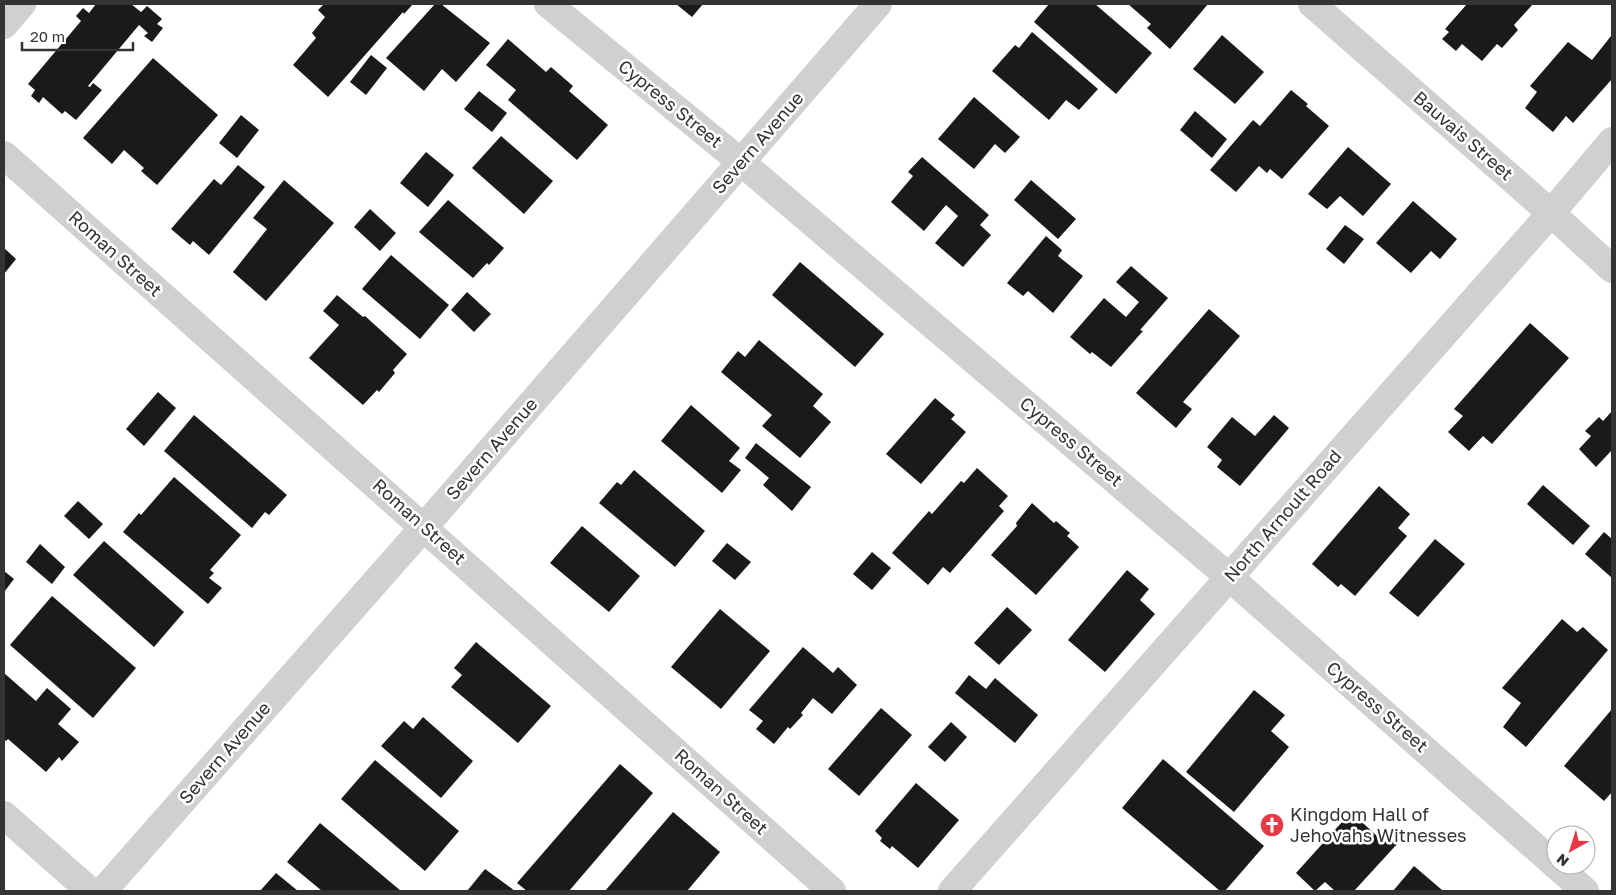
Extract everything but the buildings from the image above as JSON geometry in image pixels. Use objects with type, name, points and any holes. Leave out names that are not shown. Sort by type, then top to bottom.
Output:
[{"type":"street","points":[[4,25],[22,4]]},
{"type":"street","name":"Cypress Street","points":[[548,4],[741,162],[1229,577],[1585,891]]},
{"type":"street","name":"Severn Avenue","points":[[104,891],[424,527],[878,4]]},
{"type":"street","name":"Bauvais Street","points":[[1312,4],[1551,213],[1612,269]]},
{"type":"street","name":"North Arnoult Road","points":[[952,891],[1551,213],[1612,141]]},
{"type":"street","name":"Roman Street","points":[[4,155],[832,891]]},
{"type":"street","points":[[4,815],[90,891]]},
{"type":"place","name":"Kingdom Hall of Jehovahs Witnesses","points":[[1272,825]]}]
